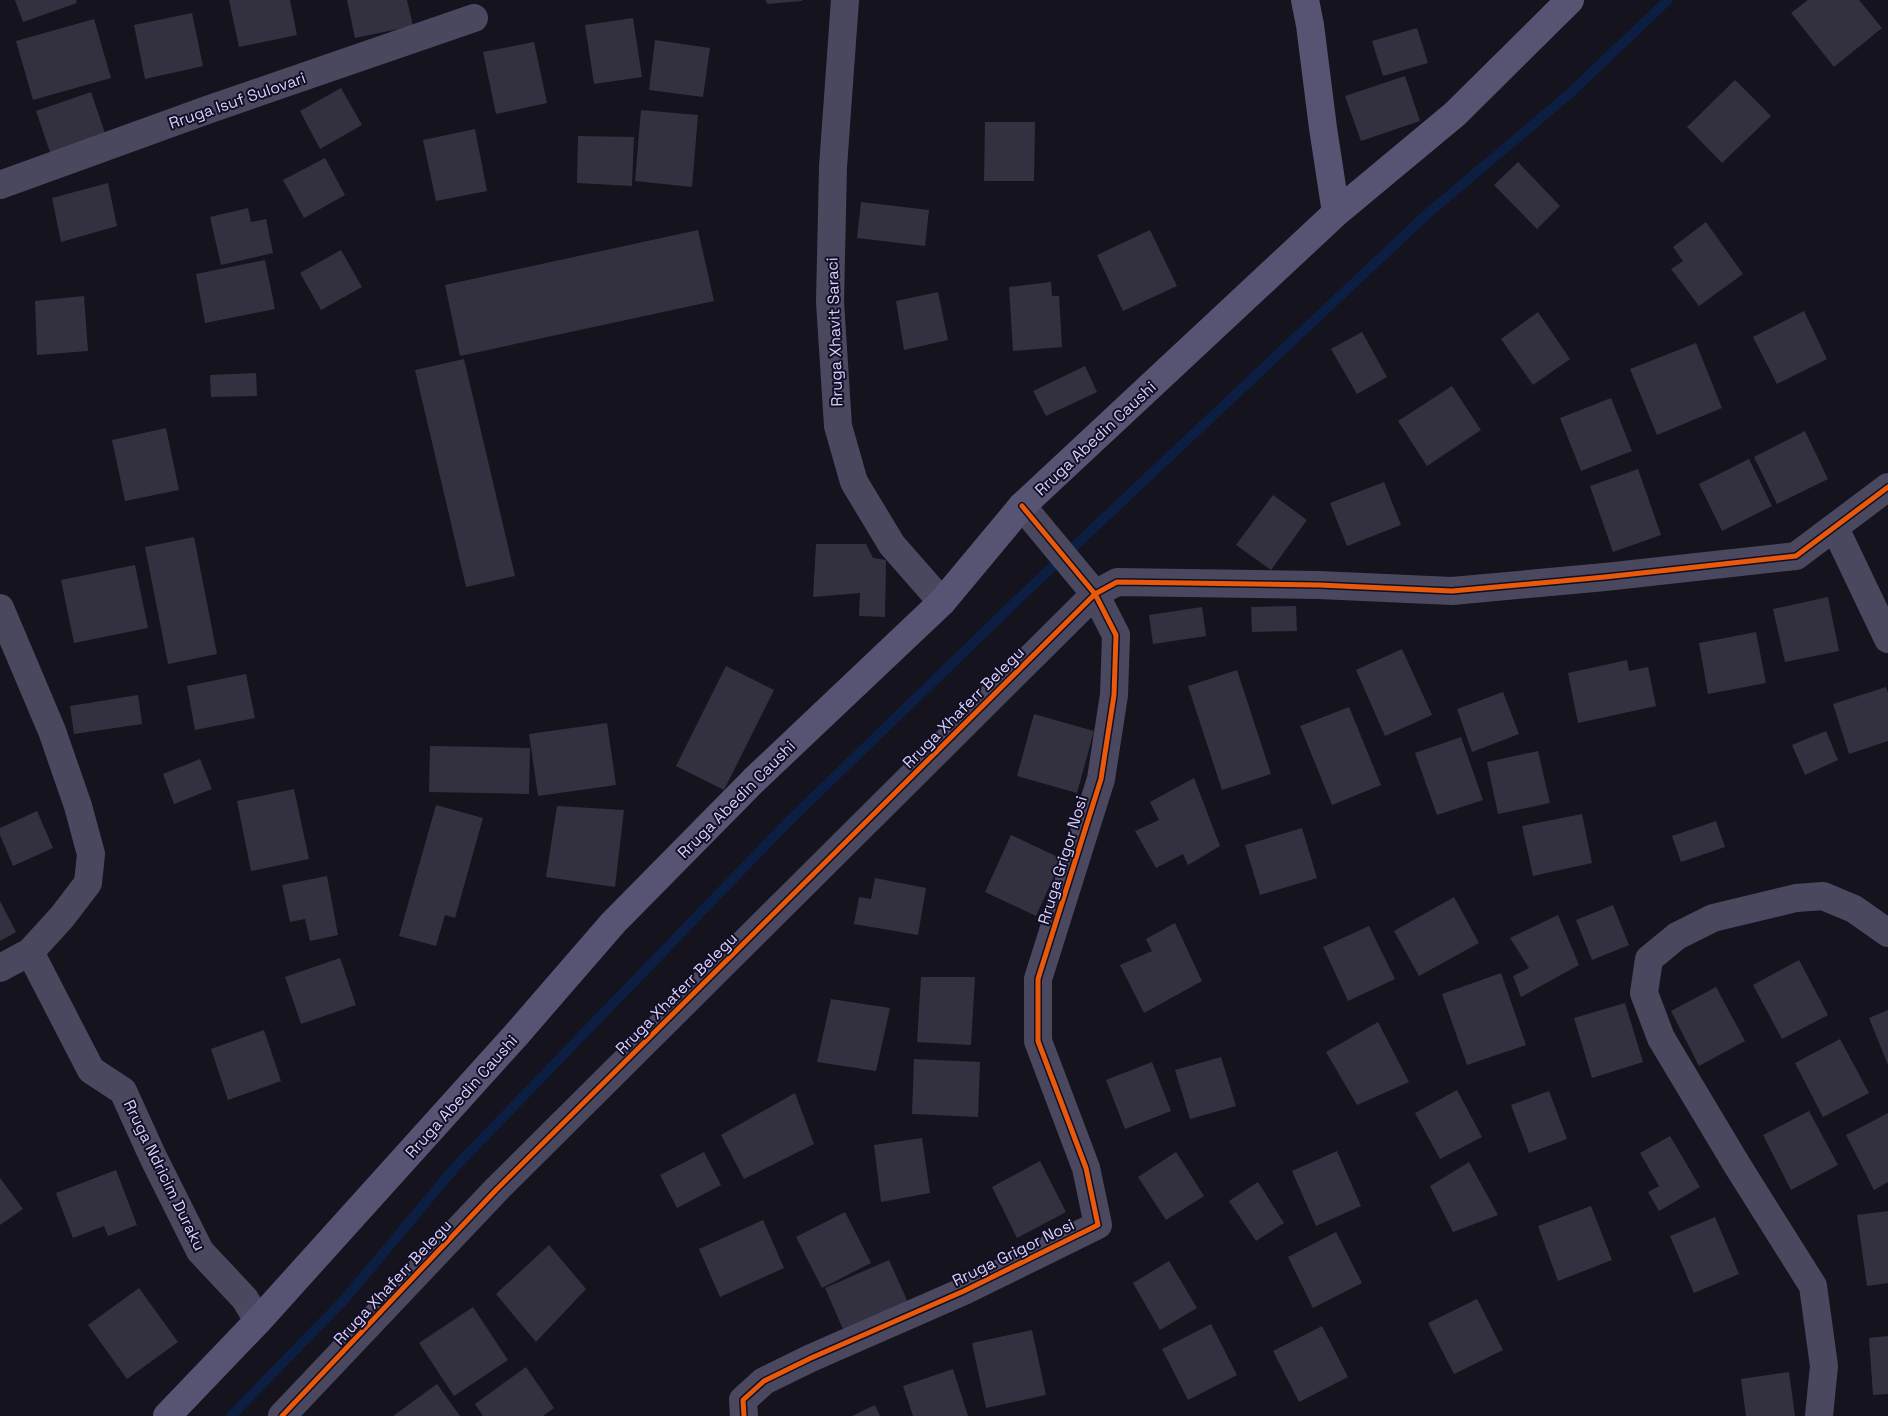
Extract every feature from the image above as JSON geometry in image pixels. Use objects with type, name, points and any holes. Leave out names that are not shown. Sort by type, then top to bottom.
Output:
[{"type":"main road","points":[[1305,0],[1310,25],[1322,128],[1336,213]]},
{"type":"main road","name":"Rruga Abedin Caushi","points":[[167,1416],[258,1321],[516,1035],[613,923],[754,780],[942,602],[1022,506],[1336,213],[1455,114],[1570,0]]},
{"type":"street","name":"Rruga Xhavit Saraci","points":[[845,0],[833,167],[830,302],[838,426],[854,482],[892,545],[942,602]]},
{"type":"street","name":"Rruga Isuf Sulovari","points":[[0,185],[207,110],[474,18]]},
{"type":"street","name":"Rruga Xhaferr Belegu","points":[[282,1416],[496,1190],[1095,594],[1117,582],[1452,590],[1596,578],[1796,556],[1888,487]]},
{"type":"street","points":[[1022,506],[1095,594]]},
{"type":"street","points":[[1835,528],[1888,638]]},
{"type":"street","name":"Rruga Grigor Nosi","points":[[744,1416],[743,1400],[764,1381],[811,1358],[964,1291],[1098,1226],[1086,1168],[1038,1041],[1038,979],[1101,779],[1114,695],[1116,635],[1095,594]]},
{"type":"street","points":[[0,608],[52,731],[78,806],[91,854],[88,883],[62,917],[30,952],[0,968]]},
{"type":"street","points":[[1819,1416],[1824,1366],[1813,1286],[1737,1165],[1661,1038],[1644,993],[1649,959],[1677,936],[1713,918],[1796,898],[1822,896],[1854,908],[1888,933]]},
{"type":"street","name":"Rruga Ndricim Duraku","points":[[30,952],[91,1070],[124,1090],[153,1157],[200,1251],[245,1299],[258,1321]]},
{"type":"building","points":[[15,0],[76,0],[77,3],[23,22]]},
{"type":"building","points":[[229,0],[290,0],[297,35],[239,47]]},
{"type":"building","points":[[347,0],[407,0],[413,26],[355,38]]},
{"type":"building","points":[[766,0],[802,0],[802,1],[767,4]]},
{"type":"building","points":[[1808,0],[1859,0],[1882,28],[1834,67],[1791,13]]},
{"type":"building","points":[[192,13],[203,66],[145,79],[134,25]]},
{"type":"building","points":[[633,18],[642,77],[594,84],[585,25]]},
{"type":"building","points":[[94,19],[111,78],[33,100],[16,41]]},
{"type":"building","points":[[1417,28],[1428,63],[1383,76],[1372,41]]},
{"type":"building","points":[[655,40],[710,48],[703,97],[649,90]]},
{"type":"building","points":[[534,42],[547,103],[496,114],[483,52]]},
{"type":"building","points":[[1405,76],[1420,121],[1361,141],[1345,96]]},
{"type":"building","points":[[1735,80],[1771,116],[1722,163],[1687,127]]},
{"type":"building","points":[[341,88],[362,125],[320,149],[300,111]]},
{"type":"building","points":[[91,92],[107,139],[52,158],[36,111]]},
{"type":"building","points":[[641,110],[698,115],[692,187],[635,181]]},
{"type":"building","points":[[985,122],[1035,122],[1034,181],[984,181]]},
{"type":"building","points":[[475,129],[487,191],[436,201],[423,140]]},
{"type":"building","points":[[578,136],[634,137],[632,186],[577,183]]},
{"type":"building","points":[[325,158],[345,195],[304,218],[283,180]]},
{"type":"building","points":[[1518,162],[1560,206],[1537,229],[1494,185]]},
{"type":"building","points":[[108,183],[117,226],[61,242],[52,198]]},
{"type":"building","points":[[861,202],[929,210],[925,246],[857,238]]},
{"type":"building","points":[[248,208],[251,222],[266,219],[273,253],[221,265],[210,217]]},
{"type":"building","points":[[1706,222],[1743,274],[1699,306],[1671,269],[1683,261],[1673,247]]},
{"type":"building","points":[[698,230],[714,301],[460,356],[445,285]]},
{"type":"building","points":[[1150,230],[1177,286],[1123,311],[1097,255]]},
{"type":"building","points":[[341,250],[362,287],[321,310],[300,273]]},
{"type":"building","points":[[265,260],[275,309],[205,323],[196,274]]},
{"type":"building","points":[[1051,282],[1052,296],[1059,296],[1062,347],[1013,351],[1009,287]]},
{"type":"building","points":[[938,292],[948,340],[904,350],[896,301]]},
{"type":"building","points":[[84,296],[88,351],[37,355],[35,301]]},
{"type":"building","points":[[1804,311],[1827,359],[1777,384],[1753,337]]},
{"type":"building","points":[[1538,312],[1570,359],[1533,385],[1501,339]]},
{"type":"building","points":[[1362,332],[1387,377],[1357,394],[1331,349]]},
{"type":"building","points":[[1696,343],[1722,408],[1657,435],[1630,369]]},
{"type":"building","points":[[464,359],[515,576],[466,587],[415,370]]},
{"type":"building","points":[[1085,366],[1097,392],[1046,416],[1033,391]]},
{"type":"building","points":[[256,373],[257,396],[211,397],[210,375]]},
{"type":"building","points":[[1452,386],[1481,430],[1427,466],[1398,421]]},
{"type":"building","points":[[1611,398],[1632,451],[1581,471],[1560,418]]},
{"type":"building","points":[[166,428],[179,490],[125,501],[112,440]]},
{"type":"building","points":[[1805,431],[1828,479],[1777,504],[1754,457]]},
{"type":"building","points":[[1749,459],[1772,506],[1722,531],[1699,484]]},
{"type":"building","points":[[1638,469],[1661,535],[1613,552],[1590,486]]},
{"type":"building","points":[[1384,482],[1401,525],[1347,546],[1330,503]]},
{"type":"building","points":[[1273,495],[1307,520],[1271,570],[1236,545]]},
{"type":"building","points":[[194,537],[217,654],[168,664],[145,547]]},
{"type":"building","points":[[816,544],[866,544],[873,558],[886,560],[885,617],[859,616],[860,593],[813,597]]},
{"type":"building","points":[[135,565],[148,628],[74,643],[61,580]]},
{"type":"building","points":[[1828,597],[1839,651],[1785,662],[1773,609]]},
{"type":"building","points":[[1296,606],[1297,631],[1252,632],[1251,607]]},
{"type":"building","points":[[1202,607],[1206,636],[1153,644],[1149,615]]},
{"type":"building","points":[[1756,632],[1766,683],[1708,694],[1699,643]]},
{"type":"building","points":[[1402,649],[1432,715],[1385,736],[1356,670]]},
{"type":"building","points":[[1627,660],[1629,671],[1648,667],[1656,706],[1578,723],[1568,673]]},
{"type":"building","points":[[726,666],[774,690],[724,790],[676,766]]},
{"type":"building","points":[[1237,670],[1271,774],[1222,790],[1188,686]]},
{"type":"building","points":[[246,674],[255,718],[195,730],[187,686]]},
{"type":"building","points":[[1886,687],[1888,693],[1888,741],[1849,754],[1833,704]]},
{"type":"building","points":[[1503,692],[1519,734],[1472,752],[1457,709]]},
{"type":"building","points":[[138,695],[142,724],[74,734],[70,706]]},
{"type":"building","points":[[1349,707],[1381,785],[1332,805],[1300,726]]},
{"type":"building","points":[[1034,714],[1094,731],[1077,793],[1017,776]]},
{"type":"building","points":[[607,723],[616,785],[538,796],[529,734]]},
{"type":"building","points":[[1826,731],[1838,760],[1805,775],[1792,745]]},
{"type":"building","points":[[1461,737],[1483,800],[1437,815],[1415,753]]},
{"type":"building","points":[[430,746],[530,748],[529,794],[429,792]]},
{"type":"building","points":[[1538,751],[1550,803],[1498,814],[1487,762]]},
{"type":"building","points":[[200,759],[212,789],[174,804],[163,774]]},
{"type":"building","points":[[1194,778],[1220,846],[1188,865],[1183,854],[1156,868],[1135,831],[1159,820],[1150,802]]},
{"type":"building","points":[[294,789],[309,859],[251,871],[237,801]]},
{"type":"building","points":[[436,805],[483,818],[455,918],[445,915],[436,946],[399,936]]},
{"type":"building","points":[[557,806],[624,810],[615,887],[546,877]]},
{"type":"building","points":[[37,811],[53,848],[13,866],[0,835],[0,828]]},
{"type":"building","points":[[1582,814],[1592,863],[1533,876],[1522,826]]},
{"type":"building","points":[[1716,821],[1725,847],[1681,862],[1672,836]]},
{"type":"building","points":[[1302,828],[1317,878],[1260,895],[1245,845]]},
{"type":"building","points":[[1011,835],[1062,859],[1036,916],[985,892]]},
{"type":"building","points":[[327,876],[338,935],[310,941],[305,919],[290,922],[282,885]]},
{"type":"building","points":[[875,878],[926,888],[918,935],[854,924],[859,897],[871,899]]},
{"type":"building","points":[[1454,897],[1479,943],[1419,976],[1394,931]]},
{"type":"building","points":[[0,901],[16,932],[0,941]]},
{"type":"building","points":[[1613,905],[1629,945],[1592,960],[1576,920]]},
{"type":"building","points":[[1558,915],[1579,965],[1521,997],[1513,976],[1529,968],[1510,938]]},
{"type":"building","points":[[1175,923],[1202,981],[1144,1013],[1120,965],[1152,951],[1146,939]]},
{"type":"building","points":[[1369,926],[1395,979],[1348,1001],[1323,947]]},
{"type":"building","points":[[340,958],[356,1005],[301,1024],[285,977]]},
{"type":"building","points":[[1799,960],[1828,1015],[1782,1039],[1753,985]]},
{"type":"building","points":[[1501,973],[1526,1045],[1467,1065],[1442,994]]},
{"type":"building","points":[[921,977],[975,977],[971,1045],[917,1042]]},
{"type":"building","points":[[1716,987],[1745,1041],[1699,1066],[1671,1011]]},
{"type":"building","points":[[831,999],[890,1008],[876,1071],[817,1062]]},
{"type":"building","points":[[1625,1003],[1643,1062],[1592,1078],[1574,1018]]},
{"type":"building","points":[[1888,1010],[1888,1065],[1869,1018]]},
{"type":"building","points":[[1378,1022],[1409,1082],[1357,1105],[1326,1052]]},
{"type":"building","points":[[264,1030],[281,1081],[228,1100],[211,1049]]},
{"type":"building","points":[[1840,1039],[1869,1093],[1823,1117],[1795,1063]]},
{"type":"building","points":[[1221,1057],[1236,1106],[1190,1119],[1175,1070]]},
{"type":"building","points":[[914,1059],[980,1062],[978,1117],[912,1114]]},
{"type":"building","points":[[1152,1062],[1171,1111],[1125,1129],[1106,1080]]},
{"type":"building","points":[[1457,1090],[1482,1137],[1440,1159],[1415,1113]]},
{"type":"building","points":[[1549,1091],[1567,1139],[1529,1153],[1511,1105]]},
{"type":"building","points":[[795,1093],[814,1144],[744,1179],[721,1135]]},
{"type":"building","points":[[1809,1111],[1838,1165],[1791,1190],[1763,1135]]},
{"type":"building","points":[[1888,1113],[1888,1182],[1874,1190],[1846,1135]]},
{"type":"building","points":[[1670,1136],[1700,1187],[1659,1211],[1648,1192],[1659,1186],[1640,1153]]},
{"type":"building","points":[[922,1138],[930,1193],[881,1202],[874,1145]]},
{"type":"building","points":[[1337,1151],[1361,1206],[1316,1226],[1292,1171]]},
{"type":"building","points":[[704,1152],[721,1185],[677,1208],[660,1175]]},
{"type":"building","points":[[1176,1152],[1204,1196],[1166,1220],[1138,1177]]},
{"type":"building","points":[[1040,1161],[1066,1212],[1017,1238],[992,1187]]},
{"type":"building","points":[[1469,1162],[1498,1215],[1453,1232],[1430,1186]]},
{"type":"building","points":[[116,1170],[137,1225],[108,1236],[104,1226],[73,1238],[56,1193]]},
{"type":"building","points":[[0,1178],[23,1209],[0,1225]]},
{"type":"building","points":[[1258,1182],[1284,1223],[1256,1241],[1229,1201]]},
{"type":"building","points":[[1591,1206],[1612,1260],[1558,1281],[1538,1226]]},
{"type":"building","points":[[1888,1211],[1888,1283],[1867,1286],[1857,1215]]},
{"type":"building","points":[[845,1212],[871,1263],[822,1288],[796,1237]]},
{"type":"building","points":[[1715,1217],[1739,1274],[1694,1293],[1670,1236]]},
{"type":"building","points":[[763,1220],[784,1268],[720,1297],[699,1249]]},
{"type":"building","points":[[1336,1232],[1362,1283],[1313,1308],[1288,1257]]},
{"type":"building","points":[[549,1245],[586,1289],[536,1342],[496,1294]]},
{"type":"building","points":[[889,1260],[910,1307],[846,1336],[825,1288]]},
{"type":"building","points":[[1169,1261],[1197,1308],[1160,1330],[1133,1283]]},
{"type":"building","points":[[139,1288],[178,1342],[127,1379],[88,1325]]},
{"type":"building","points":[[1477,1299],[1503,1350],[1454,1374],[1428,1323]]},
{"type":"building","points":[[473,1307],[508,1360],[454,1396],[419,1343]]},
{"type":"building","points":[[1211,1324],[1237,1375],[1188,1400],[1162,1349]]},
{"type":"building","points":[[1322,1326],[1348,1377],[1299,1402],[1273,1351]]},
{"type":"building","points":[[1032,1330],[1046,1395],[986,1408],[972,1343]]},
{"type":"building","points":[[1888,1336],[1888,1394],[1873,1395],[1869,1338]]},
{"type":"building","points":[[526,1367],[554,1408],[543,1416],[483,1416],[475,1404]]},
{"type":"building","points":[[953,1369],[968,1416],[913,1416],[903,1386]]},
{"type":"building","points":[[1789,1372],[1795,1416],[1746,1416],[1741,1379]]},
{"type":"building","points":[[437,1384],[460,1416],[393,1416]]},
{"type":"building","points":[[875,1405],[880,1416],[852,1416]]},
{"type":"waterway","points":[[231,1416],[344,1300],[457,1165],[789,821],[1031,587],[1426,215],[1568,95],[1668,0]]},
{"type":"cycle path","points":[[282,1416],[496,1190],[1095,594],[1117,582],[1319,585],[1452,591],[1605,577],[1796,556],[1888,487]]},
{"type":"cycle path","points":[[744,1416],[743,1400],[764,1381],[811,1358],[964,1291],[1098,1225],[1086,1168],[1038,1041],[1038,979],[1101,779],[1114,695],[1116,635],[1095,594],[1022,506]]}]
